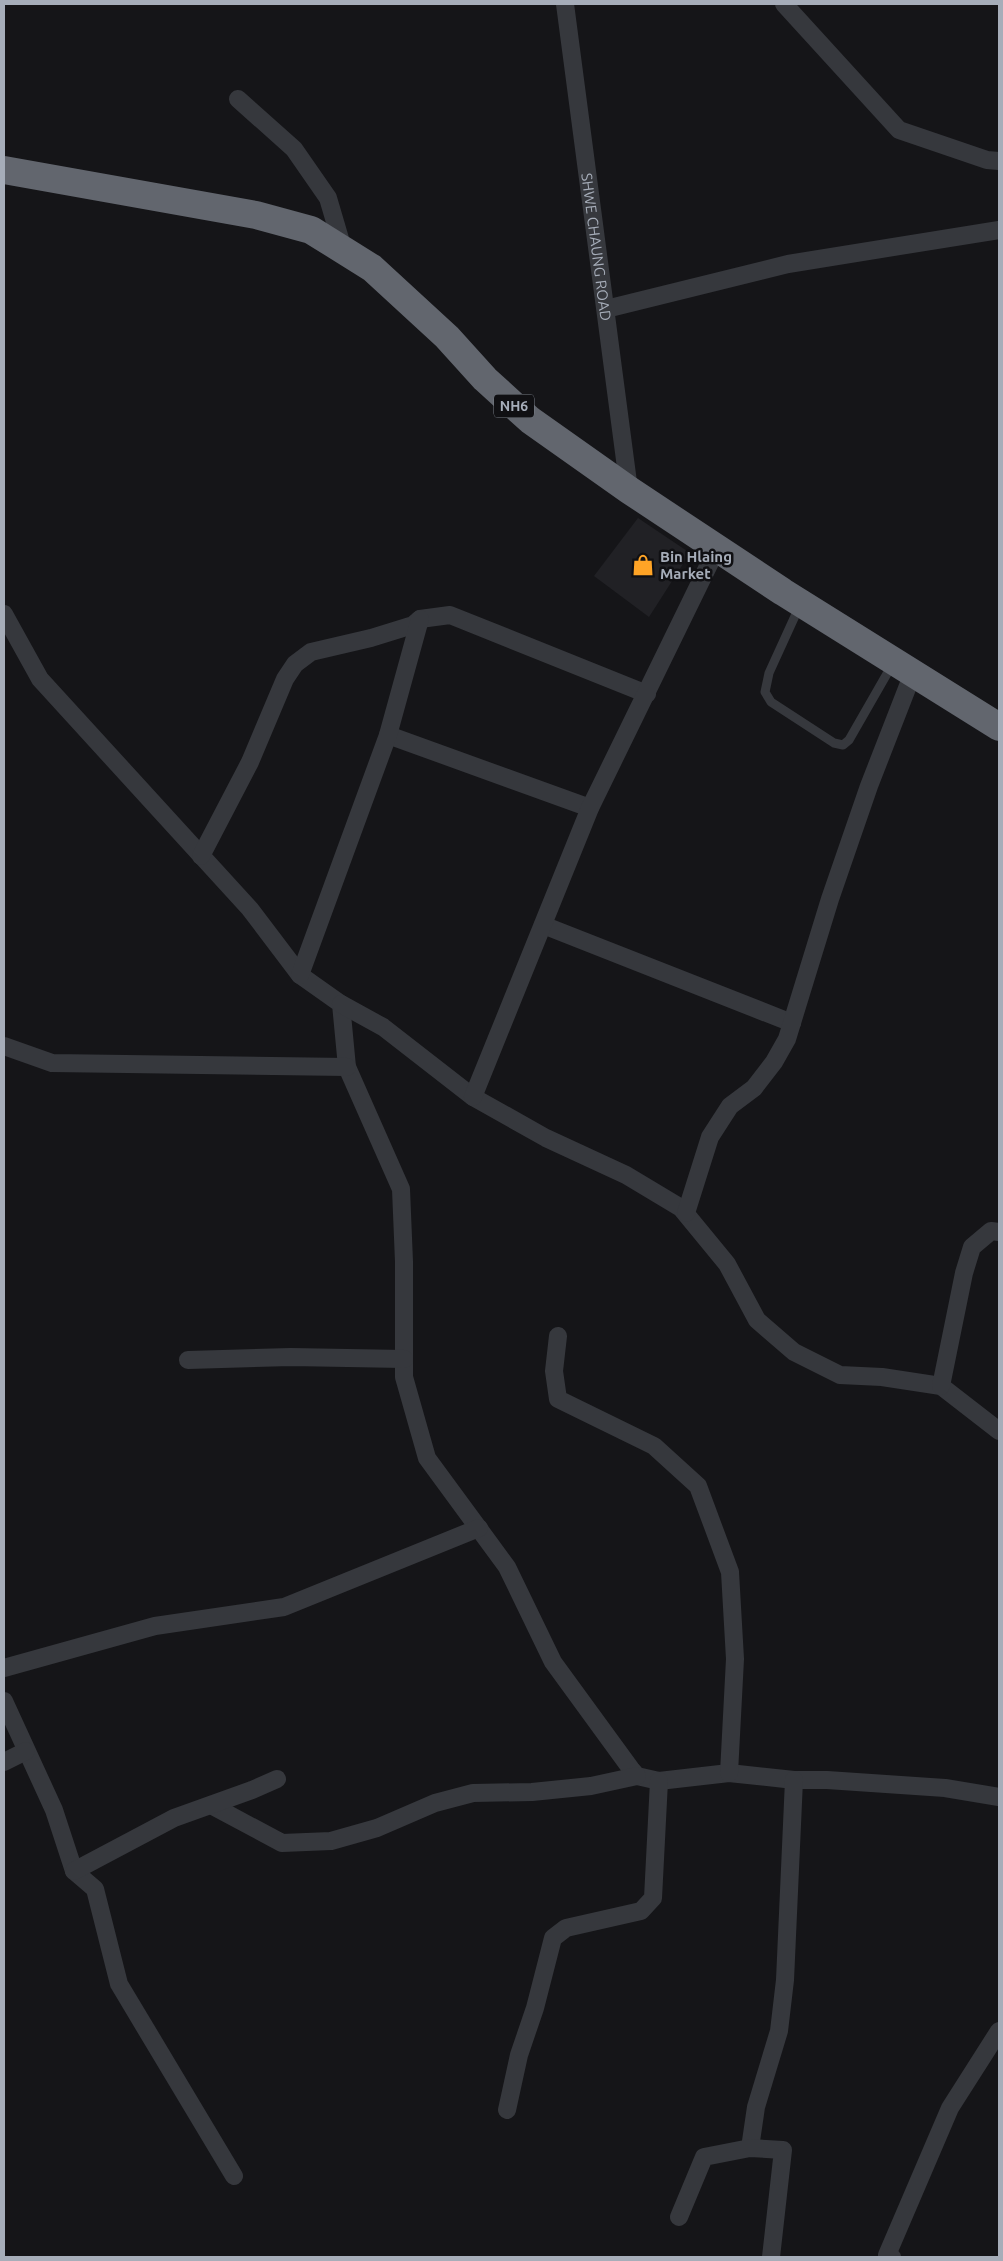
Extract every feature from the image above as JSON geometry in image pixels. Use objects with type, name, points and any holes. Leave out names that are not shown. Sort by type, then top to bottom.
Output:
[{"type":"highway","name":"NH6","points":[[4,170],[256,215],[311,230],[372,268],[447,337],[484,379],[530,420],[629,490],[801,603],[999,727]]},
{"type":"street","name":"SHWE CHAUNG ROAD","points":[[565,4],[629,490]]},
{"type":"street","points":[[784,4],[899,130],[987,160],[999,161]]},
{"type":"street","points":[[238,99],[294,150],[328,198],[343,249]]},
{"type":"street","points":[[606,309],[788,264],[999,230]]},
{"type":"street","points":[[473,1097],[590,808],[717,548]]},
{"type":"street","points":[[4,614],[40,679],[250,909],[300,975],[341,1004],[383,1027],[473,1097],[546,1138],[626,1175],[682,1208],[728,1264],[757,1320],[794,1352],[840,1375],[882,1378],[941,1386],[999,1431]]},
{"type":"street","points":[[201,856],[250,762],[285,679],[295,664],[311,652],[413,625],[420,619],[450,615],[647,694]]},
{"type":"street","points":[[300,975],[388,735],[420,619]]},
{"type":"street","points":[[686,1213],[710,1138],[730,1106],[754,1088],[774,1062],[787,1039],[904,667]]},
{"type":"street","points":[[388,735],[590,808]]},
{"type":"street","points":[[543,925],[792,1023]]},
{"type":"street","points":[[341,1004],[347,1067],[401,1189],[404,1262],[404,1377],[427,1458],[507,1567],[553,1662],[637,1776]]},
{"type":"street","points":[[4,1046],[52,1062],[347,1067]]},
{"type":"street","points":[[941,1386],[964,1273],[972,1247],[991,1231],[999,1232]]},
{"type":"street","points":[[558,1336],[554,1371],[558,1399],[654,1446],[698,1486],[730,1572],[735,1659],[730,1773]]},
{"type":"street","points":[[188,1360],[291,1357],[404,1359]]},
{"type":"street","points":[[4,1668],[155,1626],[284,1607],[479,1528]]},
{"type":"street","points":[[4,1701],[54,1810],[74,1871],[95,1889],[119,1984],[234,2176]]},
{"type":"street","points":[[4,1762],[26,1751]]},
{"type":"street","points":[[211,1805],[282,1843],[331,1841],[377,1828],[435,1803],[473,1793],[532,1792],[592,1786],[637,1776],[658,1780],[730,1773],[794,1780],[827,1780],[945,1788],[999,1797]]},
{"type":"street","points":[[74,1871],[174,1818],[276,1779]]},
{"type":"street","points":[[507,2110],[519,2055],[536,2008],[553,1938],[566,1928],[641,1911],[653,1898],[658,1780]]},
{"type":"street","points":[[750,2148],[756,2107],[780,2031],[785,1980],[794,1780]]},
{"type":"street","points":[[892,2257],[887,2255],[950,2108],[999,2031]]},
{"type":"street","points":[[679,2217],[704,2157],[750,2148],[783,2150],[771,2257]]},
{"type":"lane","points":[[801,603],[772,664],[765,692],[772,702],[834,743],[843,744],[849,740],[904,667]]},
{"type":"shaded area","name":"Bin Hlaing Market","points":[[638,518],[690,553],[649,617],[594,576]]},
{"type":"place","name":"Bin Hlaing Market","points":[[643,565]]}]
